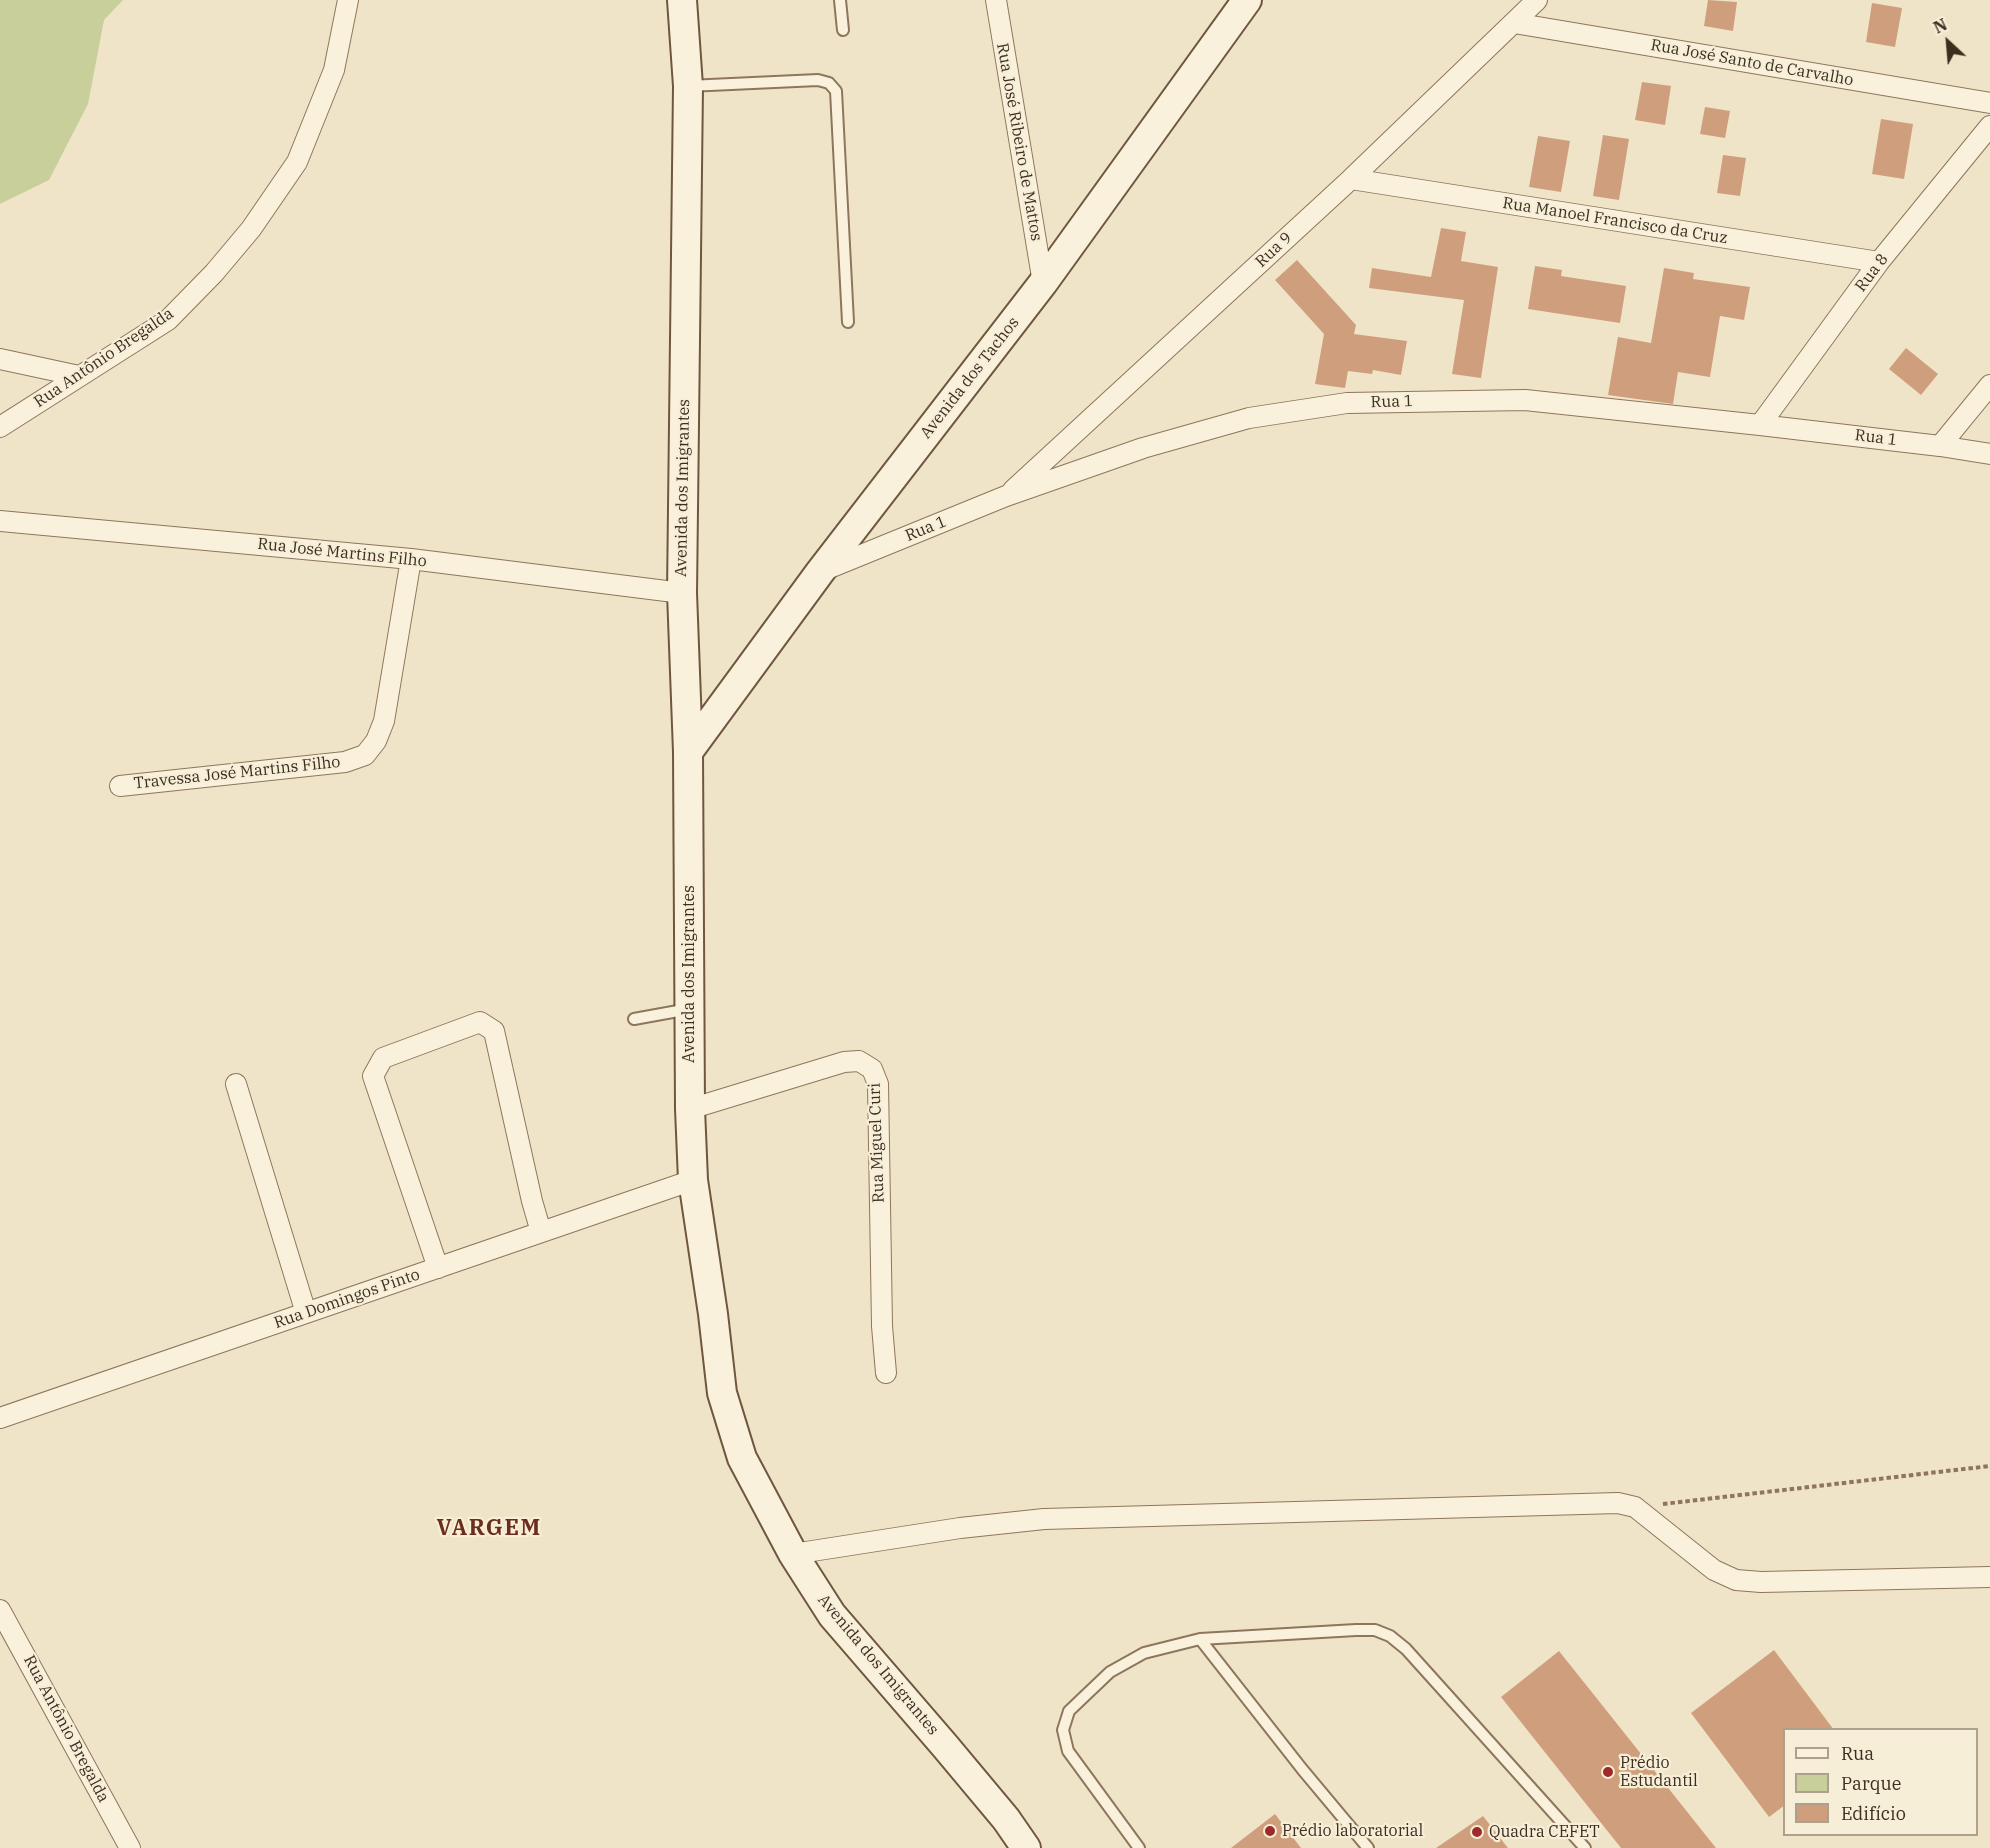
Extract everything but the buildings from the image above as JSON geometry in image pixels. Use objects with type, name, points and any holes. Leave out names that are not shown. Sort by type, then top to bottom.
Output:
[{"type":"street","name":"Rua Antônio Bregalda","points":[[0,427],[168,320],[214,273],[251,229],[297,162],[334,70],[348,0]]},
{"type":"street","name":"Avenida dos Imigrantes","points":[[682,0],[688,86],[682,593],[688,752],[690,1109],[693,1180],[722,1393],[742,1458],[793,1554],[832,1615],[1006,1819],[1026,1848]]},
{"type":"street","name":"Rua José Ribeiro de Mattos","points":[[996,0],[1043,283]]},
{"type":"street","name":"Avenida dos Tachos","points":[[688,752],[820,572],[1043,283],[1247,0]]},
{"type":"street","name":"Rua 9","points":[[1006,496],[1351,179],[1536,0]]},
{"type":"street","name":"Rua José Santo de Carvalho","points":[[1514,22],[1990,103]]},
{"type":"street","name":"Rua 8","points":[[1760,425],[1879,262],[1990,126]]},
{"type":"street","name":"Rua Manoel Francisco da Cruz","points":[[1351,179],[1879,262]]},
{"type":"street","points":[[0,359],[79,376]]},
{"type":"street","points":[[1940,446],[1990,385]]},
{"type":"street","name":"Rua 1","points":[[820,572],[1006,496],[1143,448],[1250,418],[1347,403],[1525,400],[1760,425],[1990,454]]},
{"type":"street","name":"Rua José Martins Filho","points":[[0,521],[411,559],[682,593]]},
{"type":"street","name":"Travessa José Martins Filho","points":[[120,786],[345,762],[365,755],[376,741],[384,721],[411,559]]},
{"type":"street","points":[[438,1268],[373,1076],[383,1058],[480,1022],[494,1031],[541,1232]]},
{"type":"street","name":"Rua Miguel Curi","points":[[690,1109],[844,1062],[859,1061],[872,1069],[878,1084],[882,1326],[886,1373]]},
{"type":"street","points":[[236,1084],[306,1313]]},
{"type":"street","name":"Rua Domingos Pinto","points":[[0,1418],[693,1180]]},
{"type":"street","points":[[793,1554],[960,1528],[1044,1519],[1618,1503],[1635,1507],[1714,1570],[1736,1580],[1761,1582],[1990,1578]]},
{"type":"street","name":"Rua Antônio Bregalda","points":[[0,1610],[130,1848]]},
{"type":"lane","points":[[840,0],[843,30]]},
{"type":"lane","points":[[688,86],[818,80],[829,83],[836,91],[848,322]]},
{"type":"lane","points":[[634,1019],[689,1009]]},
{"type":"lane","points":[[1139,1848],[1068,1750],[1062,1730],[1069,1711],[1110,1672],[1143,1653],[1200,1639],[1356,1630],[1376,1630],[1390,1636],[1406,1649],[1585,1848]]},
{"type":"lane","points":[[1200,1639],[1302,1769],[1368,1848]]},
{"type":"path","points":[[1635,1507],[1990,1466]]},
{"type":"green space","points":[[0,0],[123,0],[104,20],[88,104],[49,180],[0,204]]},
{"type":"place","name":"Prédio Estudantil","points":[[1608,1772]]},
{"type":"place","name":"Prédio laboratorial","points":[[1270,1831]]},
{"type":"place","name":"Quadra CEFET","points":[[1477,1832]]},
{"type":"district","name":"VARGEM","points":[[489,1529]]}]
